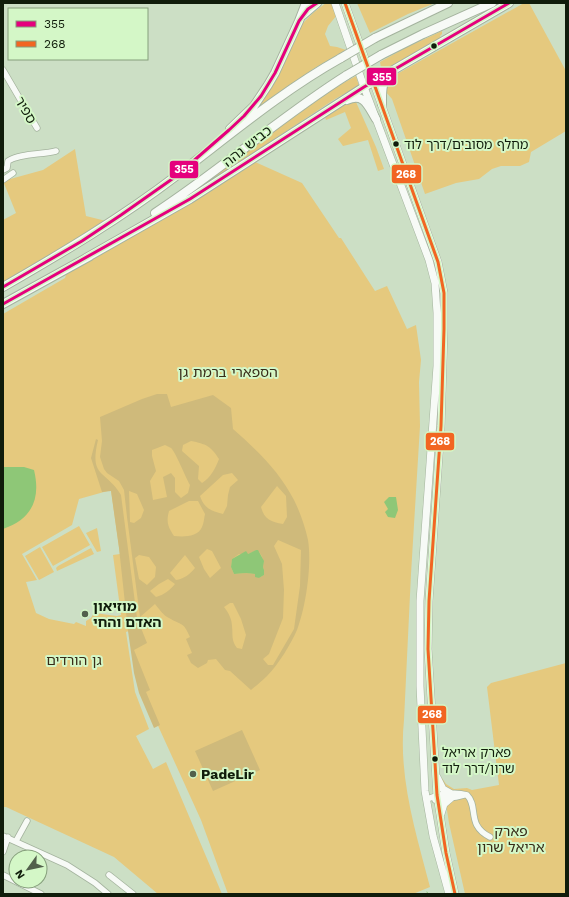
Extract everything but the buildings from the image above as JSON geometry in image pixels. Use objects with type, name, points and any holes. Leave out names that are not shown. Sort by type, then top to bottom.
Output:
[{"type":"highway","points":[[175,177],[254,106],[275,73],[306,3]]},
{"type":"highway","points":[[299,21],[308,9],[316,3]]},
{"type":"highway","name":"כביש גהה","points":[[3,287],[82,241],[175,177],[272,103],[317,72],[375,38],[448,3]]},
{"type":"highway","name":"כביש גהה","points":[[3,304],[86,258],[191,189],[289,113],[347,75],[381,55],[423,34],[492,3]]},
{"type":"highway","points":[[86,258],[190,199],[373,81],[395,70],[509,3]]},
{"type":"highway","points":[[382,104],[383,82],[388,75],[395,70]]},
{"type":"highway","points":[[298,129],[317,119],[348,99],[354,97],[362,98],[376,119]]},
{"type":"main road","points":[[335,3],[364,87],[429,260],[435,283],[437,313],[437,366],[422,574],[420,686],[427,799],[432,836],[449,894]]},
{"type":"main road","points":[[345,3],[438,262],[444,293],[441,426],[428,622],[428,649],[437,798],[447,859],[455,894]]},
{"type":"main road","points":[[434,768],[441,787],[450,796],[444,804],[440,820]]},
{"type":"street","name":"ספיר","points":[[3,70],[37,128]]},
{"type":"street","points":[[3,170],[7,168],[8,161],[26,155],[56,151]]},
{"type":"street","points":[[3,180],[13,173]]},
{"type":"street","points":[[427,799],[466,794],[471,800],[476,823],[482,833],[490,837]]},
{"type":"street","points":[[16,841],[26,821]]},
{"type":"street","points":[[3,852],[6,837],[67,865],[95,883],[108,894]]},
{"type":"street","points":[[3,875],[41,894]]},
{"type":"street","points":[[109,875],[133,894]]},
{"type":"green space","points":[[326,3],[333,3],[337,15],[328,26],[325,34],[330,46],[346,50],[313,69],[240,123],[300,26]]},
{"type":"green space","points":[[357,3],[435,3],[408,14],[370,33]]},
{"type":"green space","points":[[524,3],[529,3],[566,71],[566,131],[531,152],[529,162],[520,166],[501,166],[492,169],[479,179],[456,183],[425,194],[392,99],[386,92],[391,80],[397,74]]},
{"type":"green space","points":[[442,31],[440,36],[441,39],[382,74],[380,62],[405,48]]},
{"type":"green space","points":[[356,76],[359,86],[335,99],[185,198],[316,98]]},
{"type":"green space","points":[[349,102],[356,102],[384,169],[378,171],[368,140],[343,146],[338,139],[351,128],[345,112],[326,120],[325,117]]},
{"type":"green space","points":[[75,149],[86,216],[106,221],[3,285],[3,220],[16,213],[3,181],[43,170]]},
{"type":"green space","name":"הספארי ברמת גן","points":[[253,161],[302,183],[339,238],[341,238],[375,291],[387,286],[407,329],[416,325],[421,360],[419,382],[420,426],[403,741],[406,784],[414,825],[430,887],[413,894],[228,894],[201,820],[144,695],[129,631],[126,632],[135,692],[149,729],[136,736],[153,769],[166,762],[222,894],[158,894],[114,857],[6,807],[3,807],[3,314],[65,278],[67,272]],"holes":[[[111,490],[120,554],[113,555],[121,615],[117,616],[94,613],[91,618],[86,621],[86,626],[76,622],[74,624],[49,619],[36,613],[26,582],[37,580],[22,554],[72,525],[79,499]]]},
{"type":"green space","points":[[79,526],[90,545],[53,566],[42,547]]},
{"type":"green space","points":[[97,528],[101,551],[97,552],[86,533]]},
{"type":"green space","points":[[40,547],[54,572],[39,580],[25,556]]},
{"type":"green space","points":[[91,548],[94,554],[57,571],[56,568],[58,566]]},
{"type":"green space","name":"פארק אריאל שרון","points":[[566,663],[566,894],[465,894],[449,823],[442,778],[446,784],[454,789],[467,788],[472,790],[499,785],[487,687],[491,683]]},
{"type":"shaded area","points":[[157,394],[167,394],[171,407],[213,395],[231,408],[233,429],[259,453],[275,471],[294,500],[300,514],[308,540],[309,573],[300,621],[288,648],[280,660],[267,676],[251,690],[230,671],[225,670],[216,659],[208,660],[207,663],[198,668],[191,663],[187,655],[192,653],[186,639],[190,637],[186,628],[182,624],[165,616],[155,604],[140,617],[124,490],[119,481],[107,473],[104,469],[100,457],[102,441],[100,417]],"holes":[[[191,441],[196,442],[211,448],[219,459],[208,478],[202,483],[198,479],[199,466],[182,451],[183,445]],[[165,445],[173,450],[178,459],[190,485],[188,493],[181,498],[175,492],[175,478],[171,473],[163,477],[167,497],[153,500],[150,481],[156,471],[152,450]],[[232,473],[238,480],[230,487],[227,506],[223,514],[208,508],[200,496],[223,475]],[[277,486],[286,496],[287,517],[283,524],[272,521],[264,514],[261,507]],[[129,491],[137,494],[144,510],[141,518],[134,523],[130,522]],[[189,501],[198,501],[205,514],[200,530],[194,535],[190,536],[174,536],[170,530],[168,518],[169,511]],[[278,540],[301,550],[300,586],[294,629],[273,665],[268,665],[263,659],[269,654],[283,618],[284,590],[282,564],[274,546]],[[207,549],[212,551],[221,568],[210,578],[199,557]],[[257,550],[262,557],[264,575],[259,578],[255,574],[234,574],[231,567],[232,559],[239,554],[248,554]],[[139,555],[149,557],[156,567],[155,577],[147,585],[139,579],[135,558]],[[185,555],[195,568],[182,579],[176,580],[170,573]],[[168,579],[175,584],[167,592],[156,597],[150,591]],[[230,603],[233,603],[241,619],[246,635],[242,649],[237,648],[234,642],[232,623],[224,607]]]},
{"type":"shaded area","points":[[96,439],[98,440],[96,452],[97,467],[121,495],[137,618],[147,643],[134,650],[150,690],[146,692],[160,725],[154,728],[139,693],[134,673],[111,491],[102,492],[91,458]]},
{"type":"shaded area","points":[[3,467],[24,467],[34,470],[36,490],[32,507],[27,514],[13,525],[3,529]]},
{"type":"shaded area","points":[[389,497],[396,497],[398,510],[395,518],[388,517],[385,512],[388,509],[384,502]]},
{"type":"shaded area","points":[[258,550],[264,561],[264,575],[259,578],[255,577],[255,574],[234,574],[231,567],[232,559],[246,551],[248,554]]},
{"type":"shaded area","points":[[242,730],[260,770],[213,791],[195,751]]},
{"type":"transit line","name":"355","points":[[3,287],[82,241],[121,215],[175,177],[229,130],[244,116],[261,96],[275,73],[299,21],[308,9],[317,3]]},
{"type":"transit line","name":"268","points":[[345,3],[438,262],[444,293],[441,426],[429,601],[428,649],[437,795],[446,853],[455,894]]},
{"type":"transit line","name":"355","points":[[3,304],[190,199],[364,87],[509,3]]},
{"type":"place","name":"מחלף מסובים/דרך לוד","points":[[396,144]]},
{"type":"place","name":"מוזיאון האדם והחי","points":[[85,614]]},
{"type":"place","name":"פארק אריאל שרון/דרך לוד","points":[[435,759]]},
{"type":"place","name":"PadeLir","points":[[193,774]]},
{"type":"park label","name":"גן הורדים","points":[[74,660]]}]
